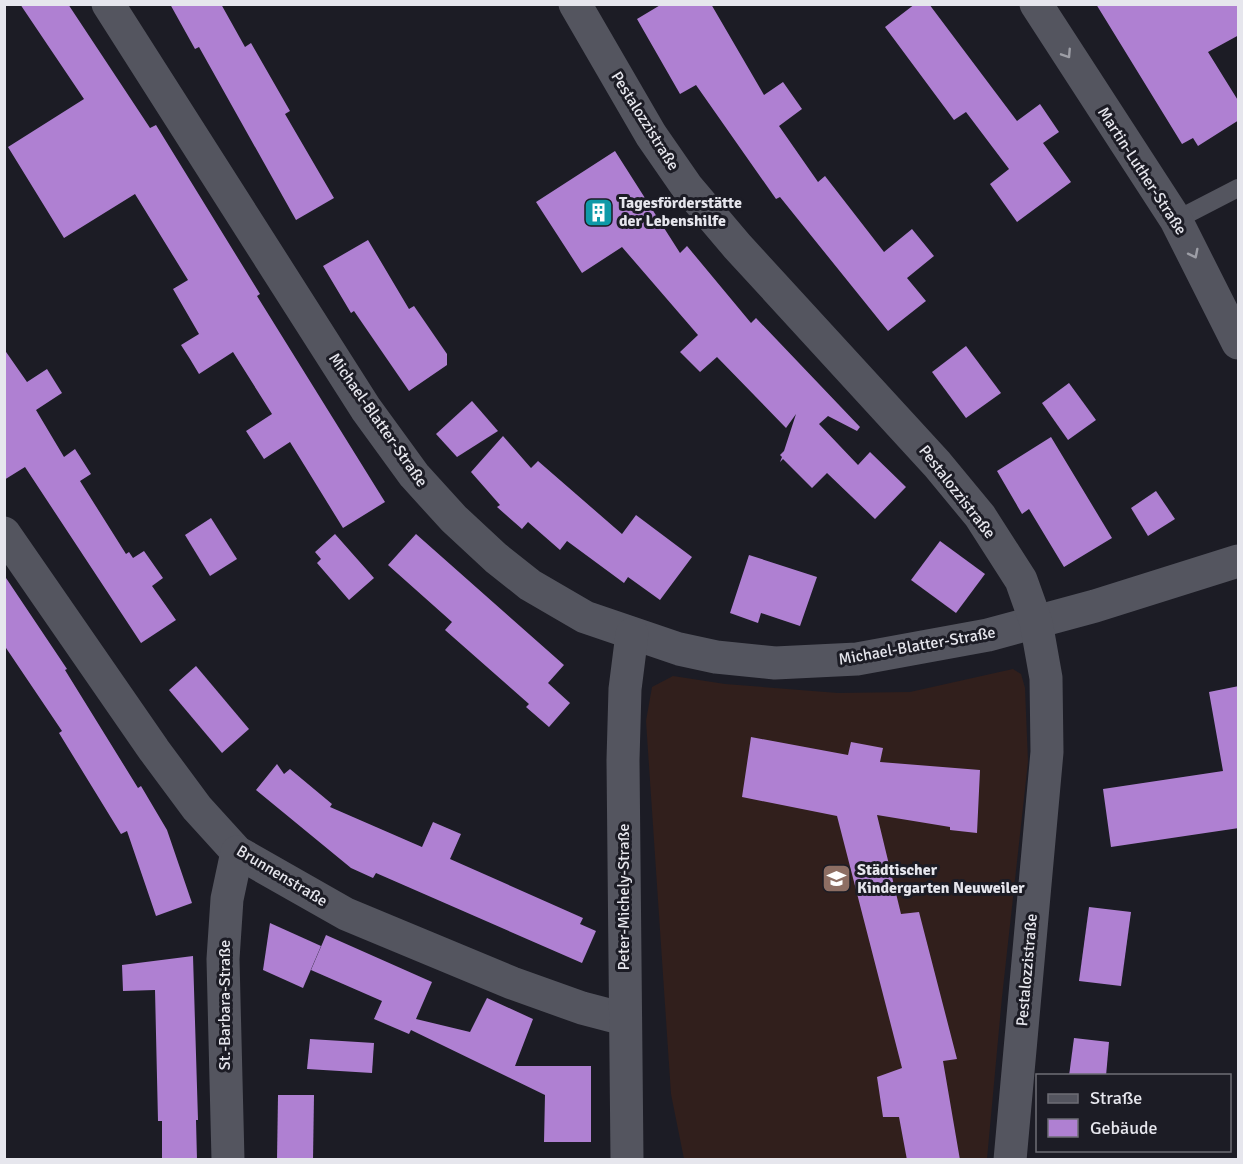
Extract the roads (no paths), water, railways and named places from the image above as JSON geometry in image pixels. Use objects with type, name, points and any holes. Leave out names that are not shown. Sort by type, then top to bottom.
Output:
[{"type":"street","name":"Michael-Blatter-Straße","points":[[108,4],[366,409],[414,475],[454,519],[530,585],[585,617],[679,649],[716,657],[775,663],[857,659],[988,635],[1239,561]]},
{"type":"street","name":"Pestalozzistraße","points":[[575,4],[651,135],[687,187],[737,246],[937,464],[980,516],[1021,580],[1036,622],[1046,678],[1047,752],[1010,1160]]},
{"type":"street","name":"Martin-Luther-Straße","points":[[1036,4],[1176,220],[1239,343]]},
{"type":"street","name":"Brunnenstraße","points":[[4,534],[154,750],[197,808],[237,852],[346,914],[512,983],[582,1008],[624,1019]]},
{"type":"street","name":"Peter-Michely-Straße","points":[[627,1160],[623,760],[625,689],[632,634]]},
{"type":"street","name":"St.-Barbara-Straße","points":[[228,1160],[223,959],[227,899],[237,852]]},
{"type":"lane","points":[[1176,220],[1239,188]]},
{"type":"place","name":"Tagesförderstätte der Lebenshilfe","points":[[598,212]]},
{"type":"place","name":"Städtischer Kindergarten Neuweiler","points":[[836,879]]}]
